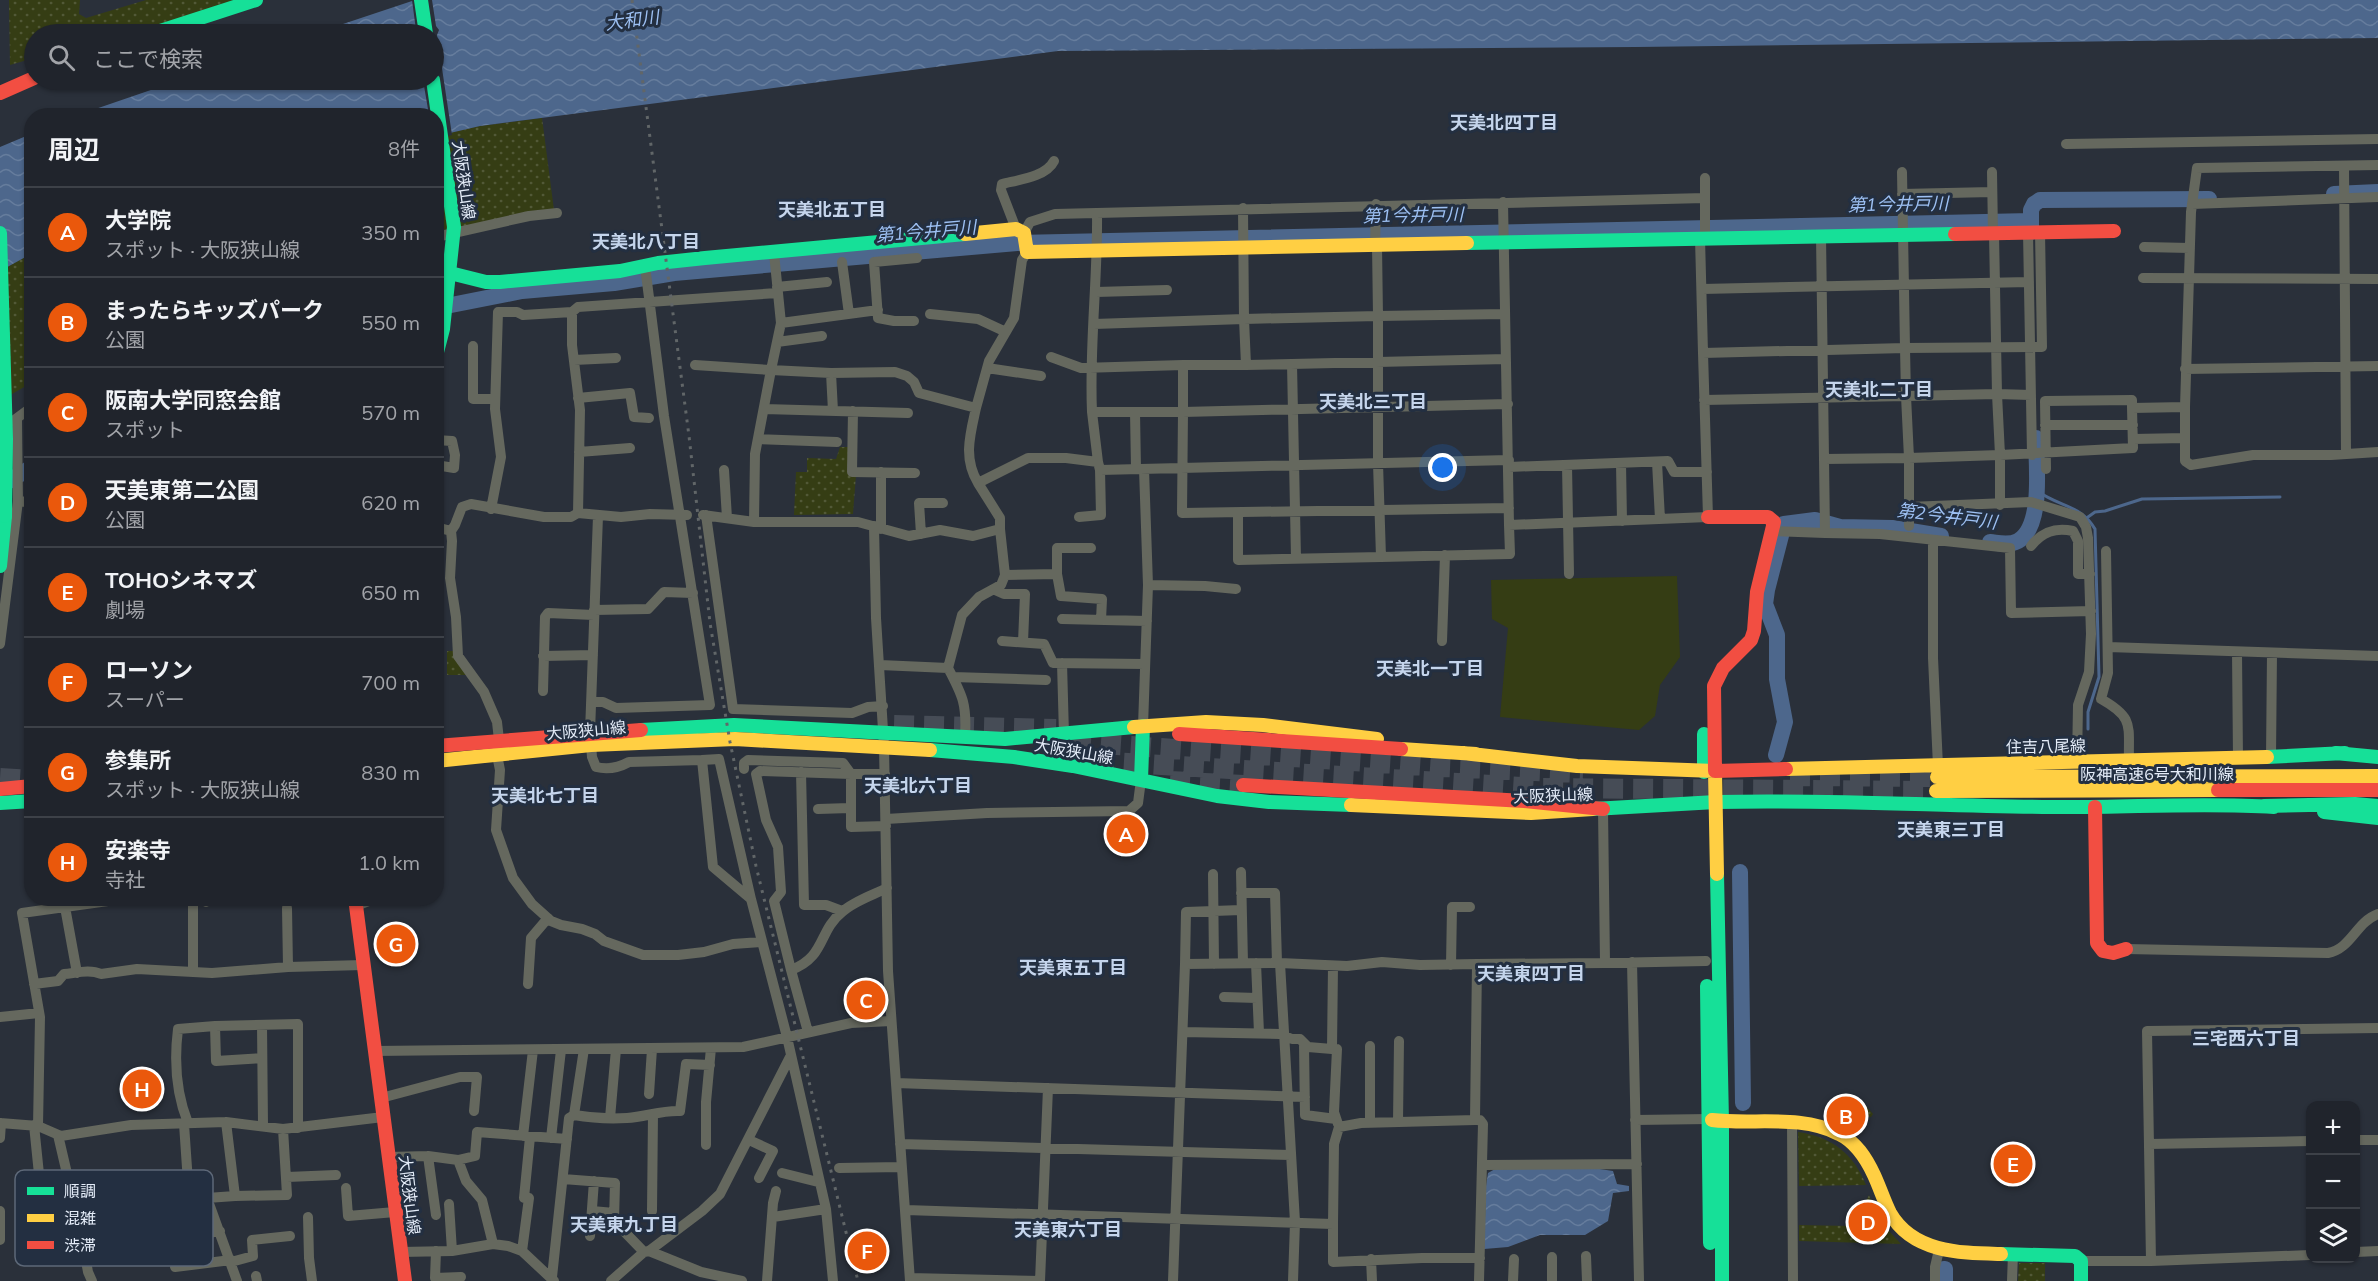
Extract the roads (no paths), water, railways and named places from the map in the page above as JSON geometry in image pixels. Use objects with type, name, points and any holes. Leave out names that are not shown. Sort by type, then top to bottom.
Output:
[{"type":"main road","points":[[182,24],[256,0]]},
{"type":"main road","points":[[421,0],[425,24]]},
{"type":"main road","points":[[0,93],[24,82]]},
{"type":"main road","name":"大阪狭山線","points":[[434,90],[437,108]]},
{"type":"main road","name":"大阪狭山線","points":[[444,159],[454,230],[444,320]]},
{"type":"main road","points":[[450,273],[486,282],[500,282],[645,269],[705,258],[775,260],[1021,232],[1027,252],[1904,233],[2114,231]]},
{"type":"main road","points":[[0,233],[6,439],[5,516],[0,566]]},
{"type":"main road","points":[[1708,517],[1768,517],[1780,532],[1757,592],[1754,631],[1745,649],[1719,663],[1707,680],[1703,701],[1711,802],[1715,1121],[1710,1281]]},
{"type":"main road","name":"大阪狭山線","points":[[884,739],[965,737],[1005,739],[1206,722],[1263,725],[1577,766],[1709,772]]},
{"type":"main road","name":"大阪狭山線","points":[[444,745],[499,740],[590,738],[734,725],[884,739],[1024,759],[1217,796],[1269,802],[1498,813],[1711,802]]},
{"type":"main road","points":[[1141,780],[1143,726]]},
{"type":"main road","points":[[1179,734],[1476,754]]},
{"type":"main road","name":"大阪狭山線","points":[[444,760],[497,754],[590,738]]},
{"type":"main road","points":[[2335,753],[2378,757]]},
{"type":"main road","name":"住吉八尾線","points":[[1709,772],[1937,771],[2078,762],[2378,753]]},
{"type":"main road","name":"阪神高速6号大和川線","points":[[1937,771],[2378,776]]},
{"type":"main road","points":[[1243,785],[1524,801],[1603,809]]},
{"type":"main road","points":[[0,789],[24,787]]},
{"type":"main road","name":"阪神高速6号大和川線","points":[[1936,791],[2378,790]]},
{"type":"main road","points":[[1711,802],[1782,800],[1948,806],[2095,807],[2245,805],[2378,818]]},
{"type":"main road","points":[[0,803],[24,802]]},
{"type":"main road","points":[[1711,802],[1706,961],[1722,1281]]},
{"type":"main road","points":[[2264,807],[2355,804],[2378,806]]},
{"type":"main road","points":[[2095,807],[2097,943],[2103,951],[2113,953],[2126,949]]},
{"type":"main road","name":"大阪狭山線","points":[[356,906],[405,1281]]},
{"type":"main road","points":[[1715,1121],[1821,1125],[1841,1134],[1858,1148],[1872,1167],[1889,1214],[1904,1232],[1919,1242],[1939,1250],[1959,1254],[2075,1256],[2081,1261],[2081,1281]]},
{"type":"street","points":[[2066,144],[2378,139]]},
{"type":"street","points":[[1054,161],[1051,167],[1039,174],[1002,184],[1001,190],[1021,232],[1030,222],[1055,214],[1705,198]]},
{"type":"street","points":[[2378,165],[2197,168],[2192,203],[2190,248],[2185,461],[2191,465],[2253,455],[2378,452]]},
{"type":"street","points":[[2344,166],[2346,454]]},
{"type":"street","points":[[1902,172],[1909,526]]},
{"type":"street","points":[[1992,172],[2000,505]]},
{"type":"street","points":[[1509,525],[1708,517],[1702,289],[1705,178]]},
{"type":"street","points":[[1902,194],[1992,192]]},
{"type":"street","points":[[2192,203],[2378,198]]},
{"type":"street","points":[[1238,514],[1238,560],[1510,554],[1503,202]]},
{"type":"street","points":[[1376,205],[1381,557]]},
{"type":"street","points":[[1243,209],[1246,365]]},
{"type":"street","points":[[444,234],[529,216],[557,213]]},
{"type":"street","points":[[1078,516],[1101,515],[1090,368],[1098,251],[1097,213]]},
{"type":"street","points":[[2032,455],[2029,282],[2034,232]]},
{"type":"street","points":[[1704,353],[2042,347],[2034,232]]},
{"type":"street","points":[[1821,235],[1826,533]]},
{"type":"street","points":[[2144,247],[2190,248]]},
{"type":"street","points":[[965,737],[966,708],[950,672],[962,615],[979,597],[1001,585],[1005,575],[1000,518],[971,471],[968,451],[987,368],[1014,318],[1022,260],[1027,252]]},
{"type":"street","points":[[914,321],[878,318],[874,262],[917,258]]},
{"type":"street","points":[[754,522],[755,454],[781,323],[775,260]]},
{"type":"street","points":[[842,262],[849,314]]},
{"type":"street","points":[[591,702],[603,702],[616,708],[710,705],[684,515],[648,303],[645,269]]},
{"type":"street","points":[[2143,278],[2378,279]]},
{"type":"street","points":[[491,509],[501,457],[495,399],[498,312],[517,312],[523,315],[572,312],[578,307],[648,303],[777,290],[827,282]]},
{"type":"street","points":[[1702,289],[2029,282]]},
{"type":"street","points":[[1096,292],[1167,291]]},
{"type":"street","points":[[781,323],[878,310]]},
{"type":"street","points":[[572,312],[578,398],[578,513]]},
{"type":"street","points":[[930,314],[978,319],[1006,332]]},
{"type":"street","points":[[1094,324],[1505,314]]},
{"type":"street","points":[[777,342],[822,336]]},
{"type":"street","points":[[473,346],[473,399],[495,399]]},
{"type":"street","points":[[1051,357],[1081,368],[1506,359]]},
{"type":"street","points":[[574,360],[616,358]]},
{"type":"street","points":[[1292,364],[1296,558]]},
{"type":"street","points":[[695,365],[831,373],[895,372],[907,376],[914,382],[919,393],[976,408]]},
{"type":"street","points":[[1183,365],[1182,513],[1238,514],[1509,508]]},
{"type":"street","points":[[2186,369],[2378,366]]},
{"type":"street","points":[[987,368],[1041,376]]},
{"type":"street","points":[[831,373],[833,411]]},
{"type":"street","points":[[578,398],[630,393],[634,417],[648,418]]},
{"type":"street","points":[[1704,400],[2031,395]]},
{"type":"street","points":[[1824,459],[2032,455],[2046,454],[2133,448],[2133,400],[2045,401],[2045,425],[2046,454],[2046,469]]},
{"type":"street","points":[[1092,412],[1508,405]]},
{"type":"street","points":[[2132,408],[2185,407]]},
{"type":"street","points":[[764,409],[908,413]]},
{"type":"street","points":[[853,411],[852,472],[915,473]]},
{"type":"street","points":[[1135,412],[1148,585],[1143,726]]},
{"type":"street","points":[[0,427],[24,413]]},
{"type":"street","points":[[0,644],[18,501],[17,419]]},
{"type":"street","points":[[2045,425],[2133,425]]},
{"type":"street","points":[[2133,439],[2185,438]]},
{"type":"street","points":[[758,439],[837,442]]},
{"type":"street","points":[[444,440],[452,441],[455,455],[454,468],[444,466]]},
{"type":"street","points":[[579,452],[630,448]]},
{"type":"street","points":[[978,483],[1028,458],[1066,458],[1099,466],[1140,469],[1378,463],[1567,465],[1668,461],[1674,472],[1707,472]]},
{"type":"street","points":[[1657,462],[1660,519]]},
{"type":"street","points":[[1621,463],[1622,520]]},
{"type":"street","points":[[1567,465],[1569,574]]},
{"type":"street","points":[[724,470],[727,518]]},
{"type":"street","points":[[881,472],[876,618],[883,706],[891,1021],[910,1280],[1040,1281],[1048,1088]]},
{"type":"street","points":[[18,501],[24,501]]},
{"type":"street","points":[[921,534],[920,503],[943,503]]},
{"type":"street","points":[[450,531],[456,525],[462,507],[471,504],[544,517],[571,517],[578,513],[598,516],[684,515]]},
{"type":"street","points":[[1909,507],[2035,504],[2080,517],[2083,521],[2088,538],[2091,611],[2099,635],[2108,647],[2108,673],[2092,694],[2078,705],[2078,762]]},
{"type":"street","points":[[883,706],[868,707],[852,713],[733,709],[705,515],[754,522],[846,521],[909,536],[940,530],[974,536],[1000,530]]},
{"type":"street","points":[[598,516],[590,738],[592,757],[596,767],[605,769],[619,767],[628,762],[719,759],[761,942],[787,1037],[825,1209],[833,1281]]},
{"type":"street","points":[[444,529],[450,531]]},
{"type":"street","points":[[450,531],[452,541],[450,578],[456,616],[458,656],[484,692],[497,722],[499,740]]},
{"type":"street","points":[[2031,546],[2039,537],[2048,532],[2073,531],[2079,541],[2078,574],[2090,574]]},
{"type":"street","points":[[1780,532],[1880,534],[2010,548],[2011,613],[2091,611]]},
{"type":"street","points":[[1933,540],[1933,658],[1937,771]]},
{"type":"street","points":[[1091,548],[1057,548],[1057,574],[1061,596],[1102,599],[1101,620]]},
{"type":"street","points":[[2092,694],[2088,672],[2099,635],[2106,551]]},
{"type":"street","points":[[1442,641],[1445,555]]},
{"type":"street","points":[[1005,575],[1057,574]]},
{"type":"street","points":[[1148,585],[1236,589]]},
{"type":"street","points":[[995,590],[1004,594],[1025,594],[1023,642]]},
{"type":"street","points":[[543,691],[544,616],[548,613],[648,609],[664,592],[693,593]]},
{"type":"street","points":[[1062,619],[1147,621]]},
{"type":"street","points":[[1002,641],[1044,644],[1053,663],[1145,664]]},
{"type":"street","points":[[2108,647],[2378,656]]},
{"type":"street","points":[[2237,652],[2238,759]]},
{"type":"street","points":[[2271,757],[2272,653]]},
{"type":"street","points":[[543,656],[593,656]]},
{"type":"street","points":[[1062,663],[1064,735]]},
{"type":"street","points":[[880,665],[1046,680]]},
{"type":"street","points":[[2092,694],[2117,708],[2128,722],[2129,761]]},
{"type":"street","points":[[497,754],[500,770],[495,830],[513,878],[532,904],[548,918],[561,925],[595,934],[603,941],[643,955],[687,954],[733,944],[761,942]]},
{"type":"street","points":[[702,760],[713,867],[751,899]]},
{"type":"street","points":[[744,769],[744,763],[748,760],[843,763],[851,774],[851,827],[987,813],[1129,811],[1138,803],[1141,780]]},
{"type":"street","points":[[808,1032],[774,901],[781,892],[778,847],[766,820],[756,774],[760,771],[885,774]]},
{"type":"street","points":[[801,772],[804,904],[826,905],[842,911]]},
{"type":"street","points":[[818,809],[850,808]]},
{"type":"street","points":[[1603,809],[1605,963]]},
{"type":"street","points":[[1241,872],[1243,963]]},
{"type":"street","points":[[1213,874],[1214,964]]},
{"type":"street","points":[[791,970],[801,966],[816,954],[831,923],[842,911],[887,888]]},
{"type":"street","points":[[1241,893],[1275,892],[1278,963],[1286,1036],[1287,1095],[1295,1222],[1293,1281]]},
{"type":"street","points":[[38,906],[22,913],[39,1013],[36,1126],[39,1170]]},
{"type":"street","points":[[58,906],[74,906]]},
{"type":"street","points":[[193,906],[193,972]]},
{"type":"street","points":[[1451,965],[1452,906],[1470,906]]},
{"type":"street","points":[[65,907],[77,973]]},
{"type":"street","points":[[287,908],[288,967]]},
{"type":"street","points":[[1173,1281],[1186,912],[1241,910]]},
{"type":"street","points":[[2126,949],[2328,953],[2343,948],[2360,925],[2378,914]]},
{"type":"street","points":[[528,984],[531,938],[548,918]]},
{"type":"street","points":[[1185,964],[1278,963],[1347,966],[1382,962],[1451,965],[1706,961]]},
{"type":"street","points":[[1632,962],[1639,1281]]},
{"type":"street","points":[[1256,963],[1259,1033]]},
{"type":"street","points":[[1475,1120],[1477,964]]},
{"type":"street","points":[[34,984],[58,981],[64,974],[96,972],[101,974],[137,969],[212,973],[288,967],[363,965]]},
{"type":"street","points":[[1332,1049],[1333,966]]},
{"type":"street","points":[[1224,997],[1257,998]]},
{"type":"street","points":[[0,1017],[39,1013]]},
{"type":"street","points":[[374,1051],[743,1047],[851,1023],[891,1021]]},
{"type":"street","points":[[188,1170],[186,1123],[177,1077],[178,1029],[298,1024],[298,1128]]},
{"type":"street","points":[[262,1025],[263,1125]]},
{"type":"street","points":[[215,1026],[216,1061],[262,1058]]},
{"type":"street","points":[[2151,1261],[2147,1031],[2378,1028]]},
{"type":"street","points":[[1183,1032],[1280,1034],[1300,1039],[1308,1047],[1337,1049],[1334,1112],[1338,1123],[1334,1144],[1333,1262],[1371,1259],[1480,1258]]},
{"type":"street","points":[[1398,1122],[1399,1041]]},
{"type":"street","points":[[1304,1044],[1305,1115],[1338,1123],[1480,1120],[1483,1124],[1484,1165],[1479,1281]]},
{"type":"street","points":[[1370,1046],[1370,1122]]},
{"type":"street","points":[[649,1094],[652,1048]]},
{"type":"street","points":[[706,1145],[706,1102],[711,1048]]},
{"type":"street","points":[[574,1115],[584,1049]]},
{"type":"street","points":[[610,1118],[616,1049]]},
{"type":"street","points":[[522,1251],[530,1198],[524,1198],[533,1050]]},
{"type":"street","points":[[551,1138],[561,1050]]},
{"type":"street","points":[[611,1281],[702,1211],[720,1194],[790,1057]]},
{"type":"street","points":[[553,1279],[569,1118],[574,1115],[627,1118],[680,1111],[686,1064],[710,1065]]},
{"type":"street","points":[[381,1098],[460,1077],[477,1077],[474,1111]]},
{"type":"street","points":[[896,1083],[1305,1097]]},
{"type":"street","points":[[652,1211],[653,1114]]},
{"type":"street","points":[[0,1137],[1,1123],[36,1126],[61,1136],[131,1125],[226,1122],[283,1129],[383,1117]]},
{"type":"street","points":[[1635,1120],[1715,1121]]},
{"type":"street","points":[[226,1122],[235,1196]]},
{"type":"street","points":[[1792,1123],[1793,1281]]},
{"type":"street","points":[[213,1198],[288,1195],[283,1129]]},
{"type":"street","points":[[389,1157],[428,1156],[458,1160],[475,1156],[477,1132],[567,1140]]},
{"type":"street","points":[[58,1135],[66,1170]]},
{"type":"street","points":[[748,1140],[773,1151],[759,1178]]},
{"type":"street","points":[[2360,1140],[2378,1140]]},
{"type":"street","points":[[2149,1144],[2306,1141]]},
{"type":"street","points":[[900,1144],[1291,1155]]},
{"type":"street","points":[[428,1156],[436,1215]]},
{"type":"street","points":[[458,1160],[466,1181],[482,1200],[493,1244]]},
{"type":"street","points":[[1484,1165],[1637,1164]]},
{"type":"street","points":[[840,1168],[901,1167]]},
{"type":"street","points":[[782,1173],[818,1182]]},
{"type":"street","points":[[287,1178],[336,1175]]},
{"type":"street","points":[[563,1179],[615,1183],[614,1221],[647,1252],[701,1272],[742,1281]]},
{"type":"street","points":[[590,1236],[594,1181]]},
{"type":"street","points":[[346,1188],[348,1216],[395,1212]]},
{"type":"street","points":[[766,1281],[776,1191]]},
{"type":"street","points":[[449,1204],[452,1251]]},
{"type":"street","points":[[772,1217],[825,1209]]},
{"type":"street","points":[[906,1210],[1333,1224]]},
{"type":"street","points":[[0,1211],[0,1240]]},
{"type":"street","points":[[592,1211],[614,1213]]},
{"type":"street","points":[[213,1213],[237,1281]]},
{"type":"street","points":[[308,1217],[312,1281]]},
{"type":"street","points":[[213,1232],[220,1231]]},
{"type":"street","points":[[213,1263],[253,1256],[252,1239],[290,1236]]},
{"type":"street","points":[[401,1252],[452,1251],[493,1244],[508,1246],[522,1251],[553,1279]]},
{"type":"street","points":[[1935,1281],[1939,1250]]},
{"type":"street","points":[[436,1251],[435,1278],[460,1277]]},
{"type":"street","points":[[2360,1252],[2378,1251]]},
{"type":"street","points":[[2012,1281],[2013,1254]]},
{"type":"street","points":[[2081,1261],[2151,1261],[2306,1255]]},
{"type":"street","points":[[1586,1256],[1587,1281]]},
{"type":"street","points":[[1552,1257],[1552,1281]]},
{"type":"street","points":[[1371,1259],[1372,1281]]},
{"type":"street","points":[[1513,1281],[1514,1259]]},
{"type":"street","points":[[175,1267],[184,1266]]},
{"type":"water","name":"大和川","points":[[415,0],[2378,0],[2378,38],[1058,51],[480,126],[444,134],[444,108],[98,108],[151,90],[444,90],[444,24],[343,24]]},
{"type":"water","points":[[24,137],[24,258],[0,271],[0,147]]},
{"type":"water","points":[[1593,1168],[1613,1171],[1617,1184],[1629,1186],[1629,1191],[1613,1193],[1608,1221],[1585,1235],[1540,1235],[1508,1247],[1484,1249],[1488,1173],[1495,1169]]},
{"type":"waterway","name":"第1今井戸川","points":[[2334,194],[2378,192]]},
{"type":"waterway","name":"第1今井戸川","points":[[2031,232],[2031,210],[2040,200],[2209,199]]},
{"type":"waterway","name":"第1今井戸川","points":[[444,306],[522,291],[614,283],[674,273],[1017,243],[2031,221]]},
{"type":"waterway","name":"第2今井戸川","points":[[1990,542],[2015,543],[2026,533],[2032,522],[2037,493],[2036,438]]},
{"type":"waterway","name":"第1今井戸川","points":[[4,484],[24,472]]},
{"type":"waterway","points":[[2039,492],[2077,511],[2095,529],[2099,677],[2088,712],[2088,729]]},
{"type":"waterway","points":[[2088,517],[2095,512],[2142,499],[2280,497]]},
{"type":"waterway","name":"第2今井戸川","points":[[1776,755],[1785,722],[1777,679],[1777,635],[1765,604],[1784,524],[1815,520],[1840,527],[1892,528],[1941,536]]},
{"type":"waterway","points":[[1740,872],[1743,1103]]},
{"type":"waterway","points":[[1939,1270],[1945,1269],[1945,1281]]},
{"type":"tunnel","points":[[894,725],[1056,729]]},
{"type":"tunnel","points":[[1041,740],[1442,767],[1583,773]]},
{"type":"tunnel","points":[[1064,759],[1539,788],[1936,791]]},
{"type":"tunnel","points":[[1790,776],[1937,777]]},
{"type":"tunnel","points":[[0,778],[24,780]]},
{"type":"tunnel","points":[[1170,781],[1243,785]]},
{"type":"railway","points":[[632,0],[689,436],[710,623],[730,742],[756,866],[858,1281]]},
{"type":"place","name":"大学院","points":[[1126,834]]},
{"type":"place","name":"参集所","points":[[396,944]]},
{"type":"place","name":"阪南大学同窓会館","points":[[866,1000]]},
{"type":"place","name":"安楽寺","points":[[142,1089]]},
{"type":"place","name":"まったらキッズパーク","points":[[1846,1116]]},
{"type":"place","name":"TOHOシネマズ","points":[[2013,1164]]},
{"type":"place","name":"天美東第二公園","points":[[1868,1222]]},
{"type":"place","name":"ローソン","points":[[867,1251]]},
{"type":"district","name":"天美北四丁目","points":[[1504,122]]},
{"type":"district","name":"天美北五丁目","points":[[832,209]]},
{"type":"district","name":"天美北八丁目","points":[[646,241]]},
{"type":"district","name":"天美北二丁目","points":[[1879,389]]},
{"type":"district","name":"天美北三丁目","points":[[1373,401]]},
{"type":"district","name":"天美北一丁目","points":[[1430,668]]},
{"type":"district","name":"天美北六丁目","points":[[918,785]]},
{"type":"district","name":"天美北七丁目","points":[[545,795]]},
{"type":"district","name":"天美東三丁目","points":[[1951,829]]},
{"type":"district","name":"天美東五丁目","points":[[1073,967]]},
{"type":"district","name":"天美東四丁目","points":[[1531,973]]},
{"type":"district","name":"三宅西六丁目","points":[[2246,1038]]},
{"type":"district","name":"天美東九丁目","points":[[624,1224]]},
{"type":"district","name":"天美東六丁目","points":[[1068,1229]]}]
